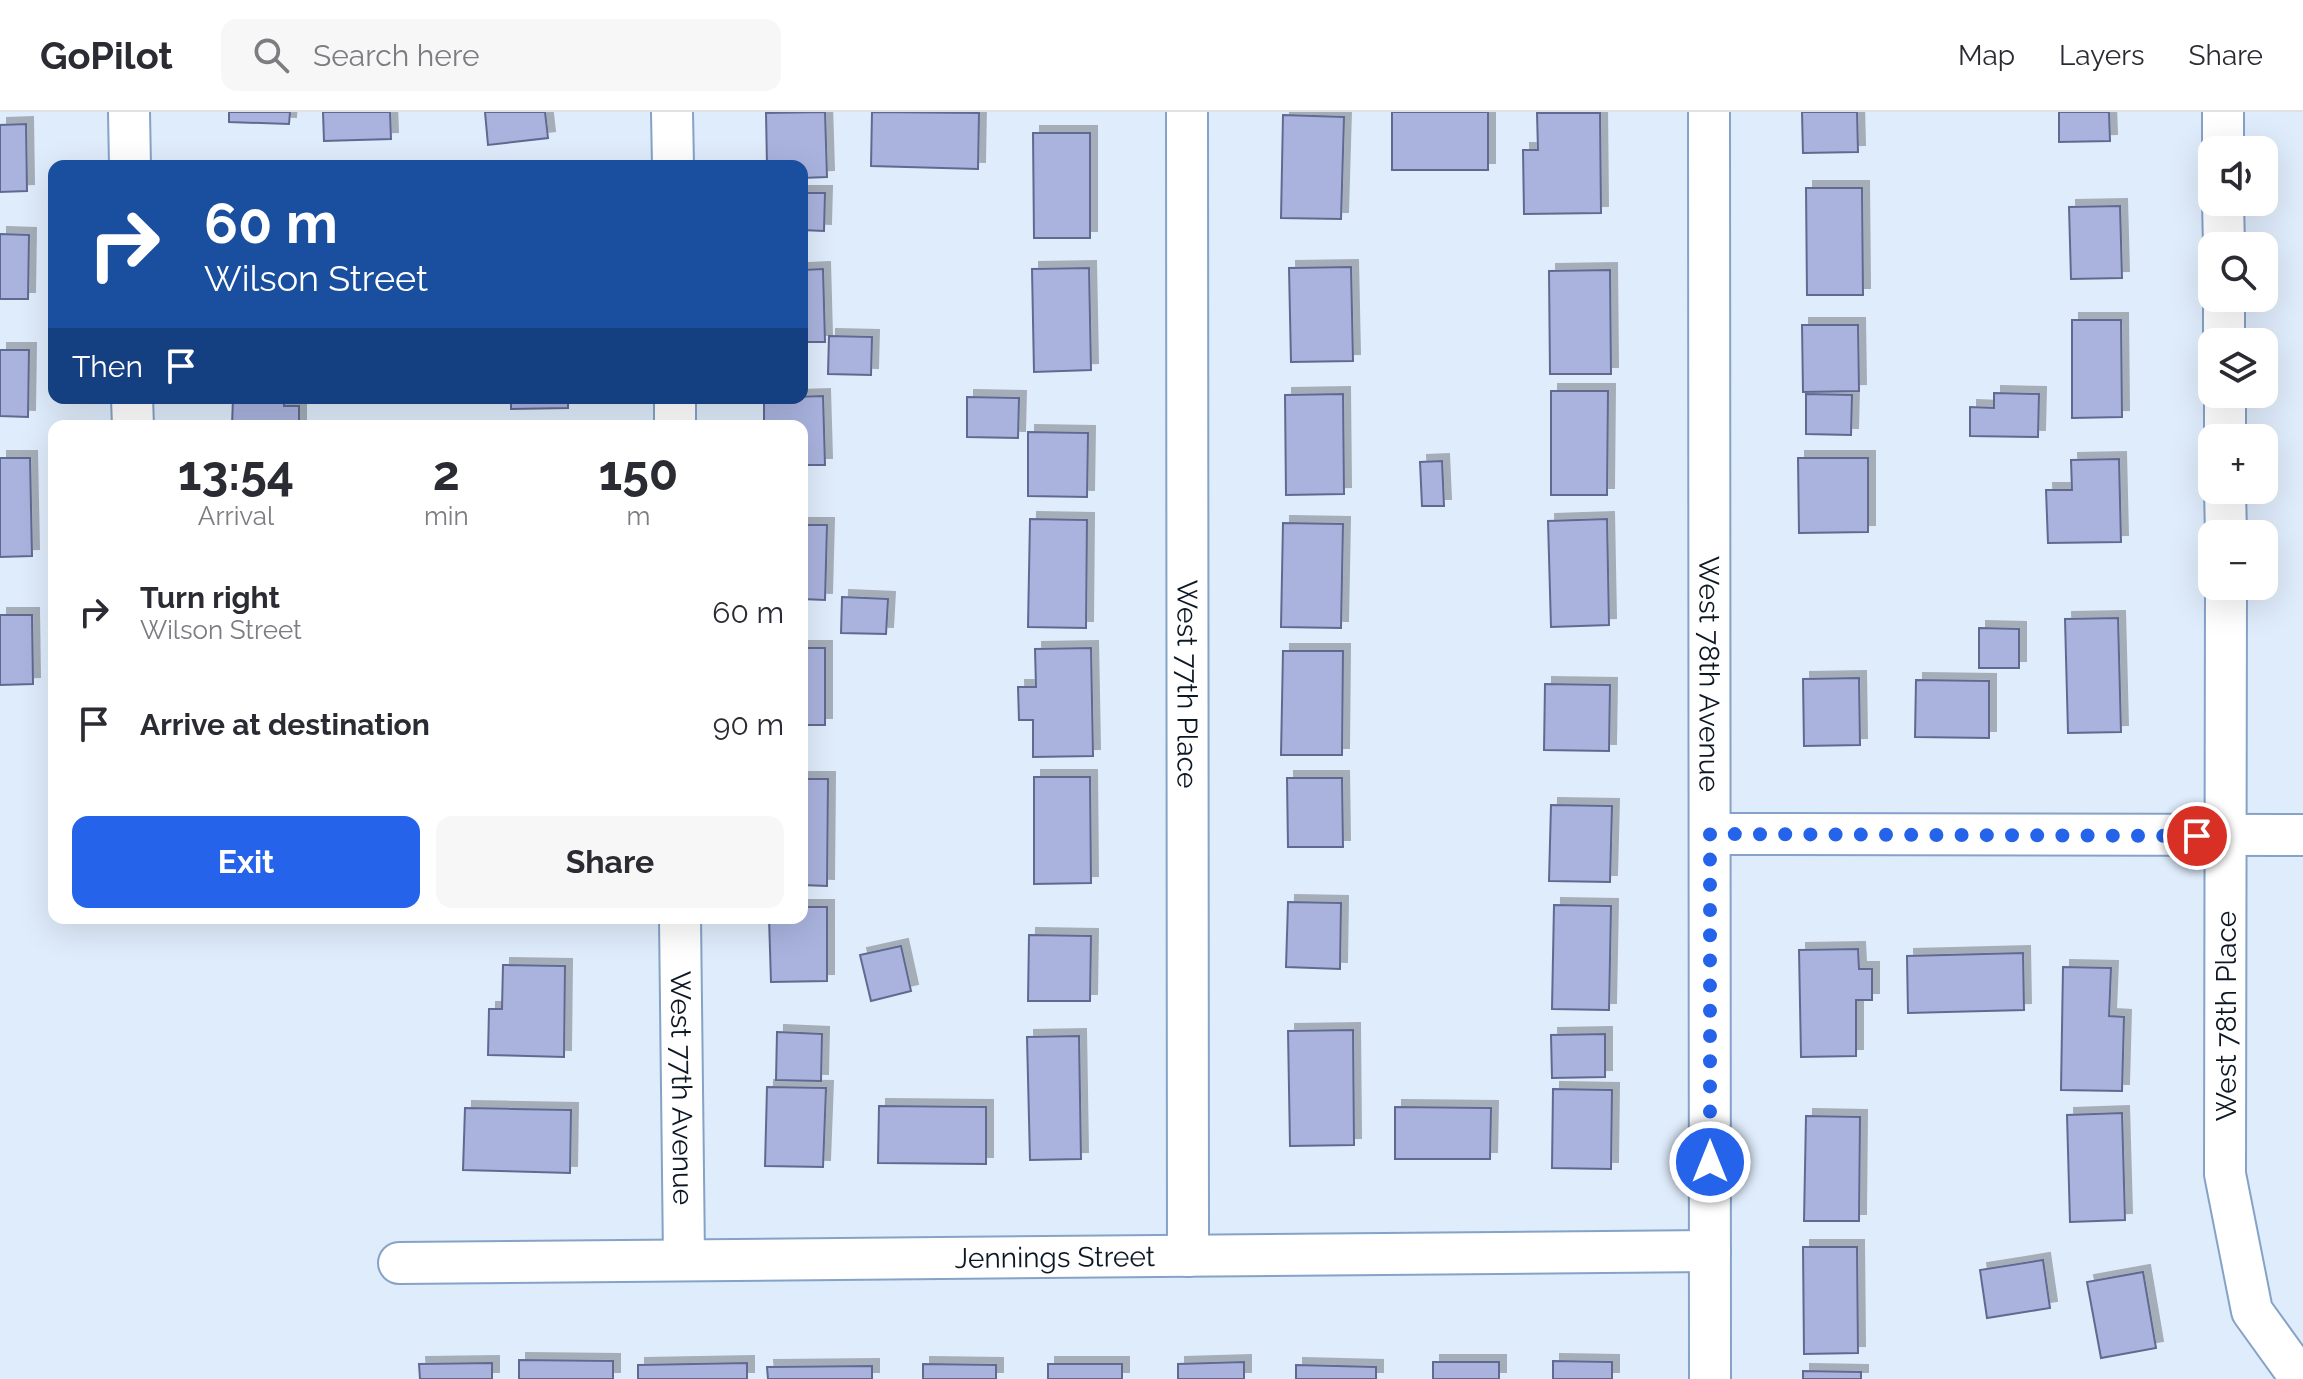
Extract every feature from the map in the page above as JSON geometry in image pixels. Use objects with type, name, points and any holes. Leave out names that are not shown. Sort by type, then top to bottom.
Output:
[{"type":"street","points":[[129,112],[130,160]]},
{"type":"street","points":[[672,112],[673,160]]},
{"type":"street","name":"West 77th Place","points":[[1187,112],[1188,1256]]},
{"type":"street","name":"West 78th Avenue","points":[[1709,112],[1710,1379]]},
{"type":"street","points":[[2223,112],[2223,136]]},
{"type":"street","name":"West 78th Place","points":[[2226,600],[2225,1174],[2252,1311],[2301,1379]]},
{"type":"street","points":[[1710,834],[2303,835]]},
{"type":"street","name":"West 77th Avenue","points":[[680,924],[684,1258]]},
{"type":"street","name":"Jennings Street","points":[[399,1263],[1710,1251]]},
{"type":"building","points":[[229,112],[290,112],[289,124],[229,122]]},
{"type":"building","points":[[323,112],[390,112],[391,139],[324,141]]},
{"type":"building","points":[[485,112],[545,112],[548,138],[488,145]]},
{"type":"building","points":[[825,112],[827,177],[808,178],[808,160],[767,160],[766,113]]},
{"type":"building","points":[[872,112],[979,113],[978,169],[871,166]]},
{"type":"building","points":[[1392,112],[1488,112],[1488,170],[1392,170]]},
{"type":"building","points":[[1802,112],[1857,112],[1858,152],[1803,153]]},
{"type":"building","points":[[2059,112],[2109,112],[2110,141],[2059,142]]},
{"type":"building","points":[[1537,113],[1600,113],[1601,213],[1524,214],[1523,150],[1538,150]]},
{"type":"building","points":[[1283,115],[1344,117],[1341,219],[1281,218]]},
{"type":"building","points":[[26,124],[27,191],[0,192],[0,125]]},
{"type":"building","points":[[1033,133],[1090,133],[1090,238],[1034,238]]},
{"type":"building","points":[[1806,188],[1862,188],[1863,295],[1807,295]]},
{"type":"building","points":[[808,193],[825,193],[824,231],[808,230]]},
{"type":"building","points":[[2120,206],[2122,278],[2071,279],[2069,207]]},
{"type":"building","points":[[0,234],[29,235],[28,299],[0,299]]},
{"type":"building","points":[[1351,267],[1353,361],[1291,362],[1289,268]]},
{"type":"building","points":[[1089,268],[1091,370],[1034,372],[1032,269]]},
{"type":"building","points":[[823,269],[825,342],[808,342],[808,270]]},
{"type":"building","points":[[1610,270],[1611,374],[1550,374],[1549,271]]},
{"type":"building","points":[[2072,320],[2121,320],[2122,417],[2072,418]]},
{"type":"building","points":[[1802,325],[1858,325],[1859,391],[1803,392]]},
{"type":"building","points":[[829,336],[872,337],[871,375],[828,374]]},
{"type":"building","points":[[0,350],[29,350],[28,417],[0,416]]},
{"type":"building","points":[[1551,391],[1608,391],[1607,495],[1551,495]]},
{"type":"building","points":[[1994,393],[2039,394],[2038,437],[1970,436],[1970,407],[1994,408]]},
{"type":"building","points":[[1343,394],[1344,494],[1286,495],[1285,395]]},
{"type":"building","points":[[1806,394],[1852,395],[1851,435],[1806,434]]},
{"type":"building","points":[[823,396],[825,465],[808,465],[808,420],[764,420],[764,404],[808,404],[808,397]]},
{"type":"building","points":[[967,397],[1019,398],[1018,438],[967,437]]},
{"type":"building","points":[[233,404],[299,406],[299,420],[232,420]]},
{"type":"building","points":[[511,404],[568,404],[568,408],[511,409]]},
{"type":"building","points":[[1028,432],[1088,433],[1087,497],[1028,496]]},
{"type":"building","points":[[0,458],[30,458],[32,556],[0,557]]},
{"type":"building","points":[[1798,458],[1868,458],[1868,532],[1799,533]]},
{"type":"building","points":[[2119,459],[2121,542],[2048,543],[2046,490],[2072,490],[2071,460]]},
{"type":"building","points":[[1442,461],[1444,506],[1422,506],[1420,462]]},
{"type":"building","points":[[1030,519],[1087,520],[1086,628],[1028,627]]},
{"type":"building","points":[[1607,519],[1609,625],[1551,627],[1548,521]]},
{"type":"building","points":[[1283,523],[1343,524],[1341,628],[1281,627]]},
{"type":"building","points":[[808,525],[827,525],[825,600],[808,599]]},
{"type":"building","points":[[842,597],[888,599],[886,634],[841,633]]},
{"type":"building","points":[[0,615],[32,615],[33,684],[0,685]]},
{"type":"building","points":[[2118,618],[2121,732],[2068,733],[2065,619]]},
{"type":"building","points":[[1979,628],[2019,629],[2019,668],[1979,668]]},
{"type":"building","points":[[808,648],[825,648],[825,725],[808,725]]},
{"type":"building","points":[[1091,648],[1093,756],[1033,757],[1033,720],[1019,720],[1018,687],[1036,687],[1035,649]]},
{"type":"building","points":[[1283,651],[1343,651],[1342,755],[1281,755]]},
{"type":"building","points":[[1859,678],[1860,745],[1804,746],[1803,679]]},
{"type":"building","points":[[1916,680],[1989,681],[1989,738],[1915,737]]},
{"type":"building","points":[[1545,684],[1610,685],[1609,751],[1544,750]]},
{"type":"building","points":[[1034,777],[1090,777],[1091,883],[1034,884]]},
{"type":"building","points":[[1287,778],[1342,778],[1343,847],[1288,847]]},
{"type":"building","points":[[808,779],[828,779],[827,886],[808,885]]},
{"type":"building","points":[[1551,805],[1612,806],[1610,882],[1549,881]]},
{"type":"building","points":[[1288,902],[1341,903],[1340,969],[1286,967]]},
{"type":"building","points":[[1554,905],[1611,906],[1609,1010],[1552,1009]]},
{"type":"building","points":[[808,907],[827,907],[827,981],[771,982],[769,924],[808,924]]},
{"type":"building","points":[[1029,935],[1091,936],[1090,1001],[1028,1001]]},
{"type":"building","points":[[901,946],[911,991],[871,1001],[860,955]]},
{"type":"building","points":[[1858,949],[1859,969],[1872,969],[1872,1000],[1856,1000],[1856,1056],[1801,1057],[1799,950]]},
{"type":"building","points":[[2023,953],[2024,1010],[1908,1013],[1907,956]]},
{"type":"building","points":[[503,965],[565,966],[564,1057],[488,1055],[489,1009],[502,1009]]},
{"type":"building","points":[[2063,967],[2111,968],[2109,1016],[2124,1017],[2122,1091],[2061,1090]]},
{"type":"building","points":[[1353,1030],[1354,1145],[1290,1146],[1288,1031]]},
{"type":"building","points":[[777,1032],[822,1034],[821,1081],[776,1080]]},
{"type":"building","points":[[1605,1034],[1605,1077],[1552,1078],[1551,1035]]},
{"type":"building","points":[[1079,1036],[1081,1159],[1030,1160],[1027,1037]]},
{"type":"building","points":[[767,1087],[826,1088],[823,1167],[765,1166]]},
{"type":"building","points":[[1553,1089],[1612,1090],[1611,1169],[1552,1168]]},
{"type":"building","points":[[879,1106],[986,1107],[986,1164],[878,1163]]},
{"type":"building","points":[[1395,1107],[1491,1108],[1490,1159],[1395,1159]]},
{"type":"building","points":[[465,1108],[571,1110],[570,1173],[463,1170]]},
{"type":"building","points":[[2122,1113],[2125,1220],[2070,1222],[2067,1115]]},
{"type":"building","points":[[1806,1116],[1860,1117],[1859,1221],[1804,1221]]},
{"type":"building","points":[[1803,1247],[1857,1247],[1858,1353],[1804,1354]]},
{"type":"building","points":[[2043,1260],[2050,1308],[1987,1318],[1980,1270]]},
{"type":"building","points":[[2143,1272],[2156,1348],[2101,1358],[2087,1282]]},
{"type":"building","points":[[519,1360],[613,1361],[613,1379],[519,1379]]},
{"type":"building","points":[[1553,1361],[1612,1362],[1612,1379],[1553,1379]]},
{"type":"building","points":[[1244,1362],[1244,1379],[1178,1379],[1178,1364]]},
{"type":"building","points":[[1433,1362],[1499,1362],[1499,1379],[1433,1379]]},
{"type":"building","points":[[492,1363],[492,1379],[420,1379],[419,1364]]},
{"type":"building","points":[[747,1363],[747,1379],[638,1379],[638,1365]]},
{"type":"building","points":[[923,1364],[996,1365],[996,1379],[923,1379]]},
{"type":"building","points":[[1048,1364],[1122,1364],[1122,1379],[1048,1379]]},
{"type":"building","points":[[1296,1365],[1376,1367],[1376,1379],[1296,1379]]},
{"type":"building","points":[[872,1366],[872,1379],[768,1379],[767,1367]]},
{"type":"building","points":[[1803,1371],[1861,1372],[1861,1379],[1803,1379]]},
{"type":"route","points":[[1710,1162],[1710,834],[2197,836]]}]
